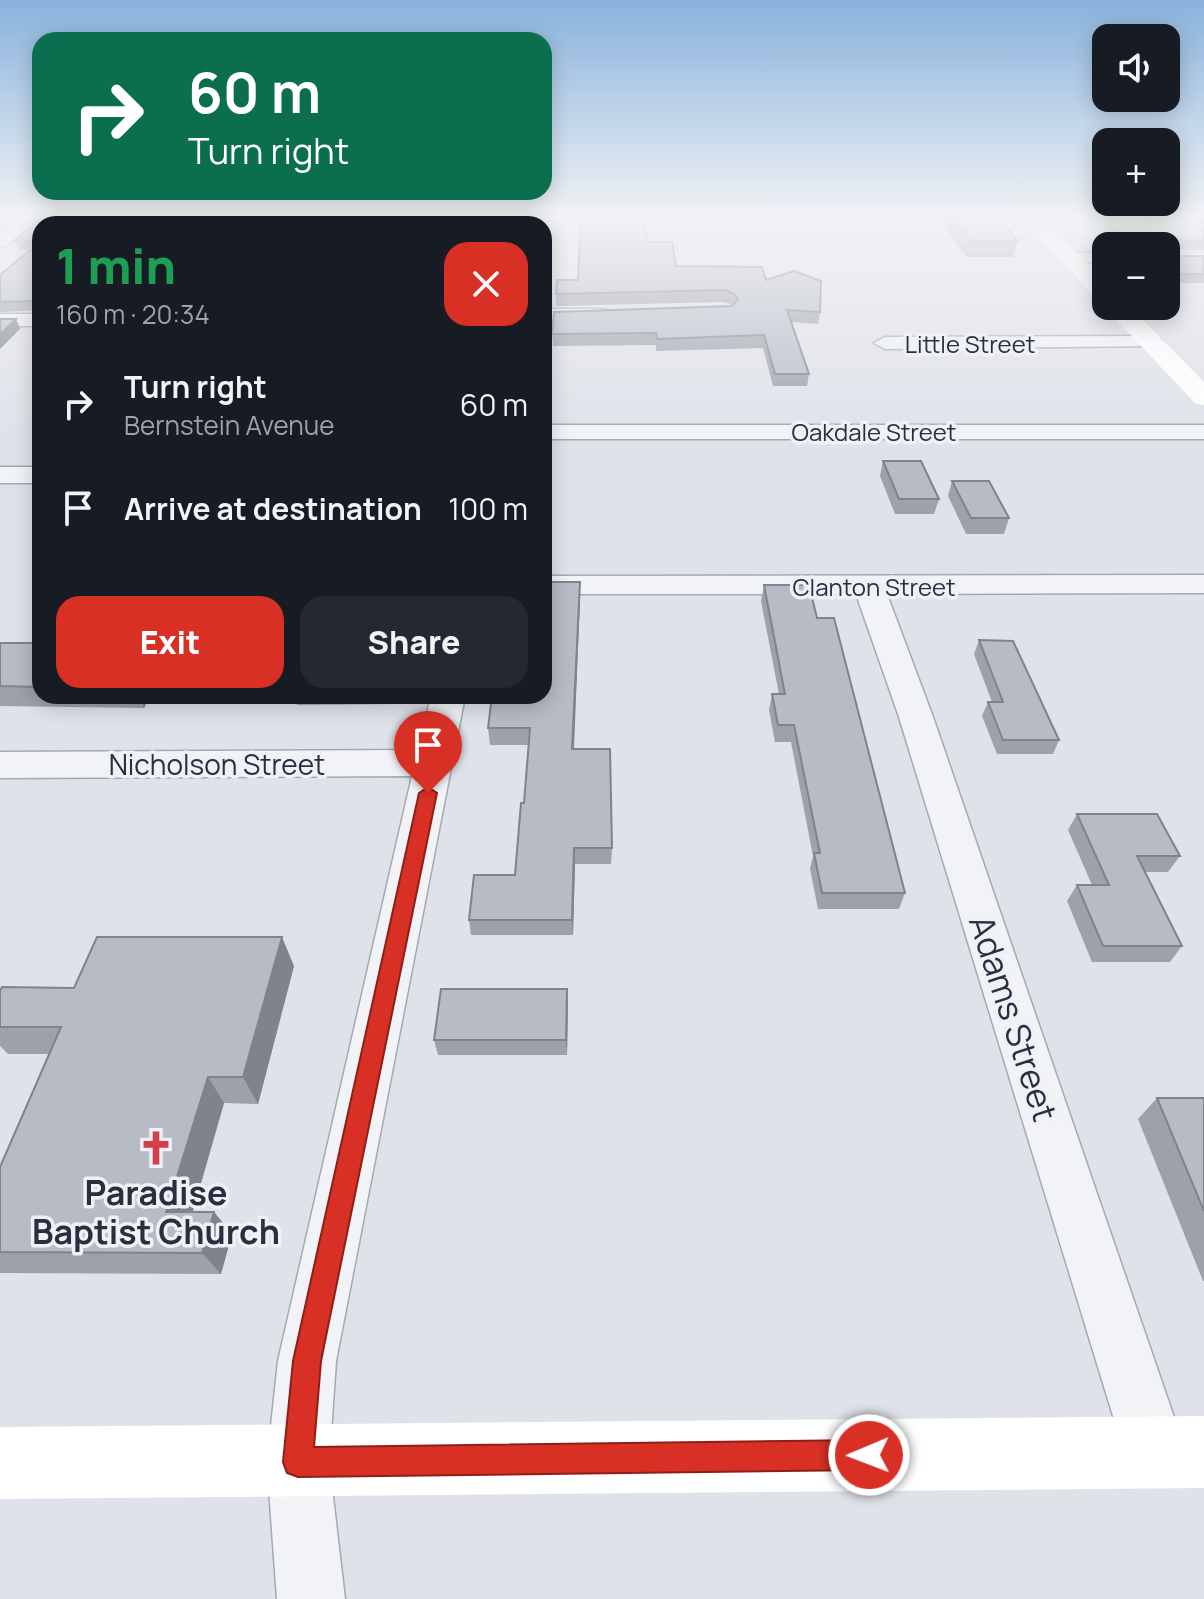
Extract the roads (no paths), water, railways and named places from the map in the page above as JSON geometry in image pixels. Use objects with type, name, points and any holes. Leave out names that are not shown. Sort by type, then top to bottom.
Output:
[{"type":"main road","points":[[1130,320],[1193,375],[1204,397]]},
{"type":"main road","points":[[0,1463],[1180,1452]]},
{"type":"street","points":[[552,315],[624,315]]},
{"type":"street","points":[[0,320],[32,320]]},
{"type":"street","name":"Little Street","points":[[885,343],[1152,342]]},
{"type":"street","name":"Oakdale Street","points":[[552,432],[1204,432]]},
{"type":"street","points":[[0,475],[32,475]]},
{"type":"street","name":"Clanton Street","points":[[552,585],[869,587],[1204,584]]},
{"type":"street","name":"Adams Street","points":[[869,587],[1180,1452]]},
{"type":"street","points":[[311,1599],[298,1462],[307,1361],[446,704]]},
{"type":"street","name":"Nicholson Street","points":[[0,765],[435,763]]},
{"type":"place","name":"Paradise Baptist Church","points":[[156,1148]]}]
